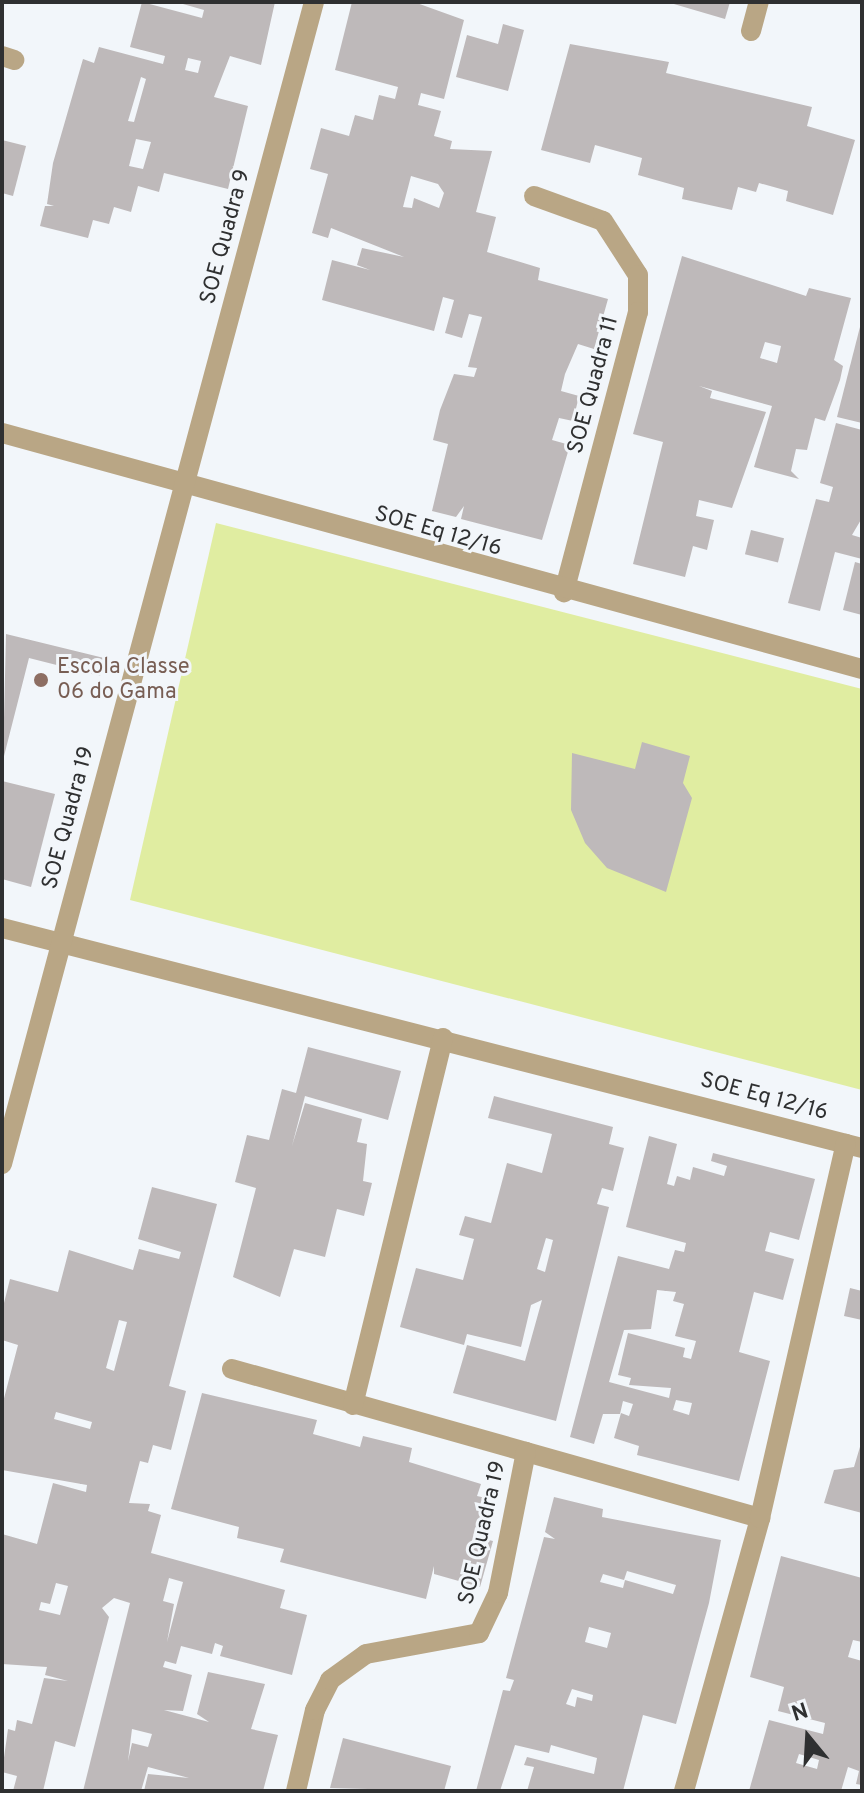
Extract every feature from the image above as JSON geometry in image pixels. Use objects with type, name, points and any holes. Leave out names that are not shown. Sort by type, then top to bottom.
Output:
[{"type":"street","name":"SOE Quadra 9","points":[[184,485],[314,2]]},
{"type":"street","points":[[751,31],[759,2]]},
{"type":"street","name":"SOE Quadra 11","points":[[534,196],[603,221],[638,275],[638,312],[564,592]]},
{"type":"street","name":"SOE Eq 12/16","points":[[2,433],[564,592],[862,669]]},
{"type":"street","name":"SOE Quadra 19","points":[[2,1164],[184,485]]},
{"type":"street","name":"SOE Eq 12/16","points":[[2,928],[443,1038],[854,1146]]},
{"type":"street","points":[[353,1405],[443,1038]]},
{"type":"street","points":[[684,1791],[760,1518],[854,1146]]},
{"type":"street","points":[[232,1369],[760,1518]]},
{"type":"street","name":"SOE Quadra 19","points":[[296,1791],[315,1710],[330,1680],[366,1654],[479,1633],[498,1593],[526,1452]]},
{"type":"green space","points":[[216,523],[862,689],[862,1090],[130,900]]},
{"type":"building","points":[[142,2],[202,18],[204,10],[176,2],[275,2],[261,65],[230,56],[214,97],[248,106],[228,189],[164,173],[159,192],[138,186],[131,212],[114,207],[109,224],[93,220],[88,238],[40,226],[45,206],[54,206],[47,204],[53,163],[83,59],[94,63],[99,47],[163,64],[165,56],[130,47]],"holes":[[[188,58],[201,61],[198,73],[185,70]],[[141,77],[146,79],[134,122],[128,121]],[[136,139],[151,142],[143,169],[129,166]]]},
{"type":"building","points":[[352,2],[414,2],[464,20],[444,99],[421,93],[418,105],[441,111],[434,136],[452,141],[450,149],[492,151],[476,212],[496,217],[487,252],[540,268],[538,280],[608,299],[594,349],[578,344],[565,374],[561,391],[579,396],[573,421],[559,418],[552,440],[570,445],[542,540],[461,519],[464,506],[456,517],[432,511],[448,444],[433,440],[440,410],[454,374],[474,377],[477,368],[468,367],[482,317],[469,314],[462,338],[445,333],[454,300],[443,297],[434,331],[322,300],[332,260],[370,270],[357,265],[362,248],[404,257],[331,228],[328,238],[312,233],[328,174],[310,169],[321,128],[349,136],[355,115],[373,120],[379,95],[395,99],[398,87],[335,70]],"holes":[[[411,176],[438,184],[444,193],[439,208],[414,198],[412,208],[403,207]]]},
{"type":"building","points":[[667,2],[730,2],[725,19]]},
{"type":"building","points":[[503,24],[524,30],[508,91],[456,77],[467,35],[498,44]]},
{"type":"building","points":[[570,44],[669,62],[666,73],[812,107],[807,126],[855,140],[833,215],[786,201],[788,191],[759,183],[756,192],[738,187],[732,210],[682,199],[684,188],[638,175],[642,158],[595,145],[590,163],[541,150]]},
{"type":"building","points":[[2,140],[26,146],[13,196],[2,193]]},
{"type":"building","points":[[682,256],[806,296],[809,288],[851,298],[834,360],[843,366],[840,380],[825,421],[815,418],[807,450],[796,449],[791,471],[799,479],[754,467],[772,406],[699,386],[712,391],[710,398],[766,412],[732,508],[699,500],[696,516],[714,520],[707,550],[693,546],[685,577],[633,564],[663,442],[633,434]],"holes":[[[765,342],[781,346],[777,363],[760,358]]]},
{"type":"building","points":[[862,323],[862,423],[837,417]]},
{"type":"building","points":[[836,423],[862,430],[862,518],[852,535],[862,538],[862,559],[835,552],[820,611],[788,603],[816,499],[829,502],[833,487],[820,483]]},
{"type":"building","points":[[751,530],[784,538],[778,562],[745,554]]},
{"type":"building","points":[[855,562],[862,564],[862,615],[843,610]]},
{"type":"building","points":[[6,634],[104,658],[100,676],[29,658],[3,760]]},
{"type":"building","points":[[642,742],[690,756],[683,783],[692,798],[666,892],[607,868],[585,843],[571,810],[572,753],[635,769]]},
{"type":"building","points":[[2,781],[55,794],[31,887],[2,879]]},
{"type":"building","points":[[308,1047],[401,1071],[388,1120],[305,1096],[292,1146],[305,1103],[362,1119],[357,1142],[367,1144],[363,1181],[372,1183],[364,1216],[337,1209],[325,1257],[294,1249],[280,1297],[233,1277],[256,1188],[235,1182],[247,1135],[269,1140],[282,1089],[296,1093]]},
{"type":"building","points":[[494,1096],[613,1127],[609,1144],[624,1148],[613,1191],[602,1188],[597,1204],[609,1207],[556,1421],[453,1393],[467,1345],[525,1361],[542,1300],[531,1305],[521,1347],[467,1334],[464,1345],[400,1327],[416,1268],[463,1280],[474,1239],[459,1235],[465,1216],[491,1223],[507,1163],[542,1173],[552,1134],[488,1118]],"holes":[[[546,1238],[553,1240],[545,1272],[537,1269]]]},
{"type":"building","points":[[649,1136],[677,1144],[667,1184],[674,1186],[677,1176],[690,1180],[693,1167],[724,1176],[727,1166],[711,1161],[713,1153],[815,1179],[799,1240],[770,1232],[765,1251],[794,1259],[783,1300],[754,1292],[739,1352],[770,1361],[739,1481],[637,1455],[639,1446],[614,1438],[621,1413],[629,1416],[633,1404],[623,1401],[620,1414],[603,1414],[594,1444],[570,1437],[618,1256],[669,1269],[675,1250],[684,1252],[686,1243],[626,1227]],"holes":[[[657,1290],[676,1292],[673,1301],[684,1304],[675,1336],[696,1341],[691,1359],[683,1357],[685,1348],[628,1333],[618,1375],[631,1378],[629,1385],[671,1388],[669,1398],[609,1382],[624,1330],[651,1329]],[[676,1400],[692,1403],[689,1415],[673,1410]]]},
{"type":"building","points":[[152,1187],[217,1204],[169,1386],[186,1391],[171,1450],[153,1445],[148,1463],[140,1461],[129,1503],[150,1504],[148,1511],[161,1515],[151,1553],[285,1590],[280,1608],[307,1615],[292,1675],[220,1656],[223,1646],[215,1643],[212,1654],[181,1646],[176,1664],[165,1661],[163,1667],[192,1675],[183,1711],[164,1710],[209,1722],[197,1714],[208,1672],[265,1684],[251,1729],[278,1735],[263,1791],[144,1791],[148,1774],[189,1778],[148,1767],[141,1791],[83,1791],[130,1603],[114,1598],[102,1608],[109,1617],[75,1747],[55,1741],[43,1791],[13,1791],[17,1776],[2,1772],[8,1729],[15,1731],[17,1720],[32,1724],[44,1678],[68,1681],[45,1675],[47,1667],[2,1664],[2,1534],[37,1544],[53,1483],[86,1492],[87,1485],[2,1470],[2,1406],[18,1345],[2,1340],[2,1311],[10,1279],[58,1292],[69,1250],[133,1270],[139,1249],[179,1259],[181,1252],[138,1239]],"holes":[[[119,1320],[127,1322],[114,1371],[106,1368]],[[56,1412],[92,1422],[90,1429],[54,1419]],[[169,1578],[183,1582],[167,1642],[174,1604],[163,1601]],[[56,1583],[68,1586],[60,1615],[39,1610],[41,1602],[50,1604]],[[132,1729],[152,1734],[148,1747],[132,1743],[128,1761]]]},
{"type":"building","points":[[850,1288],[862,1291],[862,1320],[844,1316]]},
{"type":"building","points":[[202,1393],[317,1420],[313,1434],[360,1447],[363,1436],[412,1448],[409,1462],[481,1484],[477,1496],[486,1498],[476,1537],[493,1541],[480,1587],[434,1574],[434,1566],[426,1599],[280,1562],[284,1549],[237,1538],[239,1527],[171,1509]]},
{"type":"building","points":[[862,1440],[862,1513],[824,1503],[834,1470],[854,1467]]},
{"type":"building","points":[[554,1497],[603,1509],[602,1517],[721,1540],[709,1603],[676,1724],[643,1715],[623,1791],[527,1791],[534,1767],[524,1765],[527,1757],[594,1774],[597,1758],[551,1745],[549,1753],[515,1745],[500,1791],[476,1791],[503,1690],[510,1691],[514,1680],[506,1678],[544,1537],[555,1539],[545,1532]],"holes":[[[627,1571],[676,1585],[673,1594],[625,1580],[623,1588],[600,1582],[603,1574],[624,1580]],[[589,1627],[611,1633],[607,1648],[585,1642]],[[572,1689],[593,1695],[592,1701],[577,1697],[575,1707],[566,1704]]]},
{"type":"building","points":[[781,1556],[862,1578],[862,1642],[853,1640],[848,1657],[862,1661],[862,1785],[856,1784],[859,1771],[848,1767],[841,1791],[749,1791],[769,1720],[823,1734],[825,1723],[778,1711],[784,1687],[750,1677]],"holes":[[[799,1754],[819,1760],[817,1769],[796,1763]]]},
{"type":"building","points":[[343,1738],[451,1766],[444,1791],[330,1788]]},
{"type":"place","name":"Escola Classe 06 do Gama","points":[[41,680]]}]
